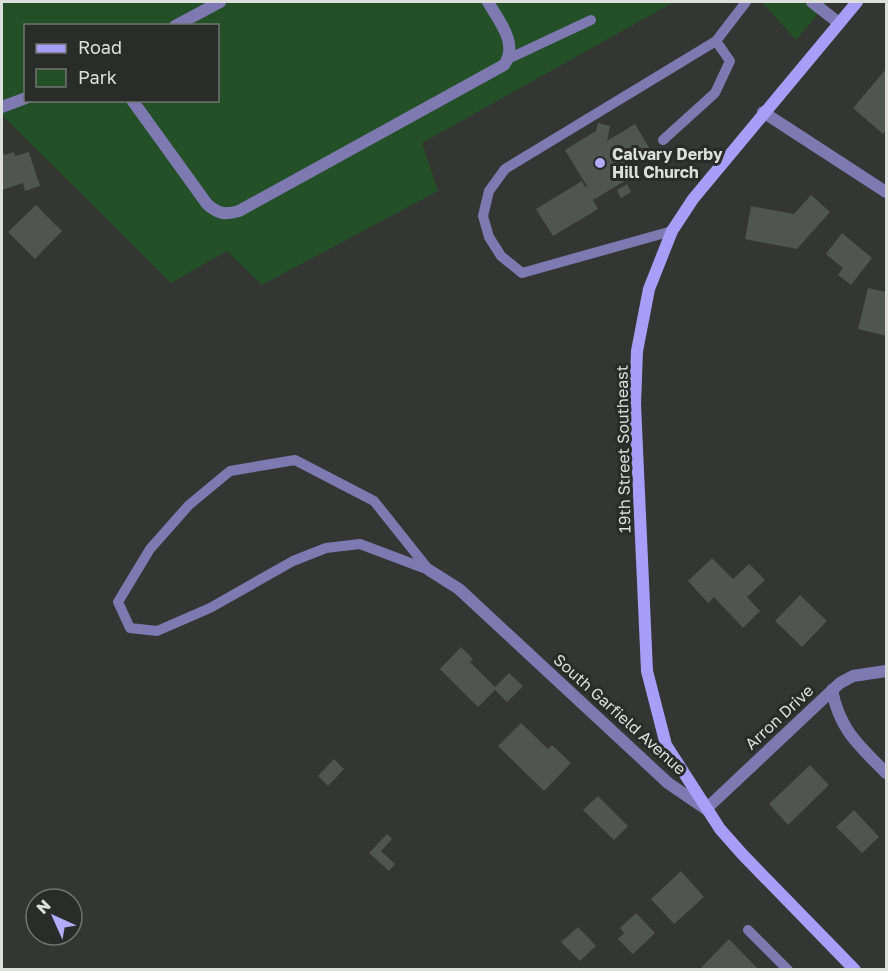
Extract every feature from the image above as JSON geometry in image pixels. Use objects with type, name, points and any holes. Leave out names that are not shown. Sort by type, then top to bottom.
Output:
[{"type":"street","points":[[179,24],[220,2]]},
{"type":"street","points":[[133,102],[207,204],[216,212],[227,214],[239,211],[504,65],[510,58],[511,45],[488,2]]},
{"type":"street","points":[[812,2],[839,23]]},
{"type":"street","name":"19th Street Southeast","points":[[706,808],[666,745],[647,671],[635,404],[637,351],[649,290],[672,231],[693,199],[857,2]]},
{"type":"street","points":[[2,107],[24,99]]},
{"type":"street","points":[[764,112],[886,192]]},
{"type":"street","name":"South Garfield Avenue","points":[[429,570],[459,589],[668,783],[706,808],[720,829],[743,855],[855,969]]},
{"type":"street","name":"Arron Drive","points":[[706,808],[840,683],[853,676],[886,671]]},
{"type":"street","points":[[832,690],[836,712],[849,735],[886,773]]},
{"type":"lane","points":[[672,231],[522,273],[501,256],[489,237],[483,216],[489,191],[505,169],[717,40],[746,2]]},
{"type":"lane","points":[[510,58],[591,20]]},
{"type":"lane","points":[[663,140],[715,93],[730,61],[717,40]]},
{"type":"lane","points":[[295,460],[374,501],[429,570],[360,544],[326,548],[293,561],[210,608],[157,631],[130,628],[118,602],[150,549],[189,505],[230,471],[295,460]]},
{"type":"lane","points":[[748,930],[788,969]]},
{"type":"green space","points":[[2,2],[674,2],[422,143],[438,191],[262,285],[227,251],[171,283],[2,115]]},
{"type":"green space","points":[[762,2],[828,2],[796,40]]},
{"type":"building","points":[[886,69],[886,130],[883,134],[853,108]]},
{"type":"building","points":[[598,123],[610,126],[607,141],[635,124],[651,151],[619,171],[625,181],[593,200],[598,209],[553,236],[536,209],[582,181],[585,187],[587,186],[565,150],[596,131]]},
{"type":"building","points":[[2,150],[4,155],[14,152],[15,156],[29,152],[40,186],[25,191],[23,183],[2,190]]},
{"type":"building","points":[[627,184],[631,192],[621,198],[617,190]]},
{"type":"building","points":[[811,195],[830,212],[797,249],[745,239],[751,206],[794,214]]},
{"type":"building","points":[[36,205],[62,231],[35,259],[8,232]]},
{"type":"building","points":[[842,233],[872,258],[851,285],[838,275],[843,268],[826,254]]},
{"type":"building","points":[[868,288],[886,292],[886,336],[858,329]]},
{"type":"building","points":[[712,558],[733,579],[749,564],[765,580],[747,597],[760,611],[743,628],[714,597],[708,603],[688,581]]},
{"type":"building","points":[[800,595],[827,621],[802,647],[775,621]]},
{"type":"building","points":[[461,647],[473,659],[470,662],[495,687],[509,673],[523,686],[507,702],[495,690],[478,707],[440,669]]},
{"type":"building","points":[[521,723],[548,749],[552,745],[571,763],[544,791],[498,746]]},
{"type":"building","points":[[334,759],[344,769],[328,786],[318,776]]},
{"type":"building","points":[[810,765],[829,785],[788,825],[769,804]]},
{"type":"building","points":[[598,796],[628,826],[614,840],[583,810]]},
{"type":"building","points":[[854,810],[879,837],[862,853],[836,827]]},
{"type":"building","points":[[387,834],[392,839],[381,851],[395,864],[389,871],[369,853]]},
{"type":"building","points":[[681,871],[704,897],[674,924],[651,899]]},
{"type":"building","points":[[636,913],[655,933],[633,954],[618,939],[624,933],[620,928]]},
{"type":"building","points":[[578,927],[596,946],[580,961],[561,942]]},
{"type":"building","points":[[729,939],[759,970],[699,970]]},
{"type":"place","name":"Calvary Derby Hill Church","points":[[600,163]]}]
